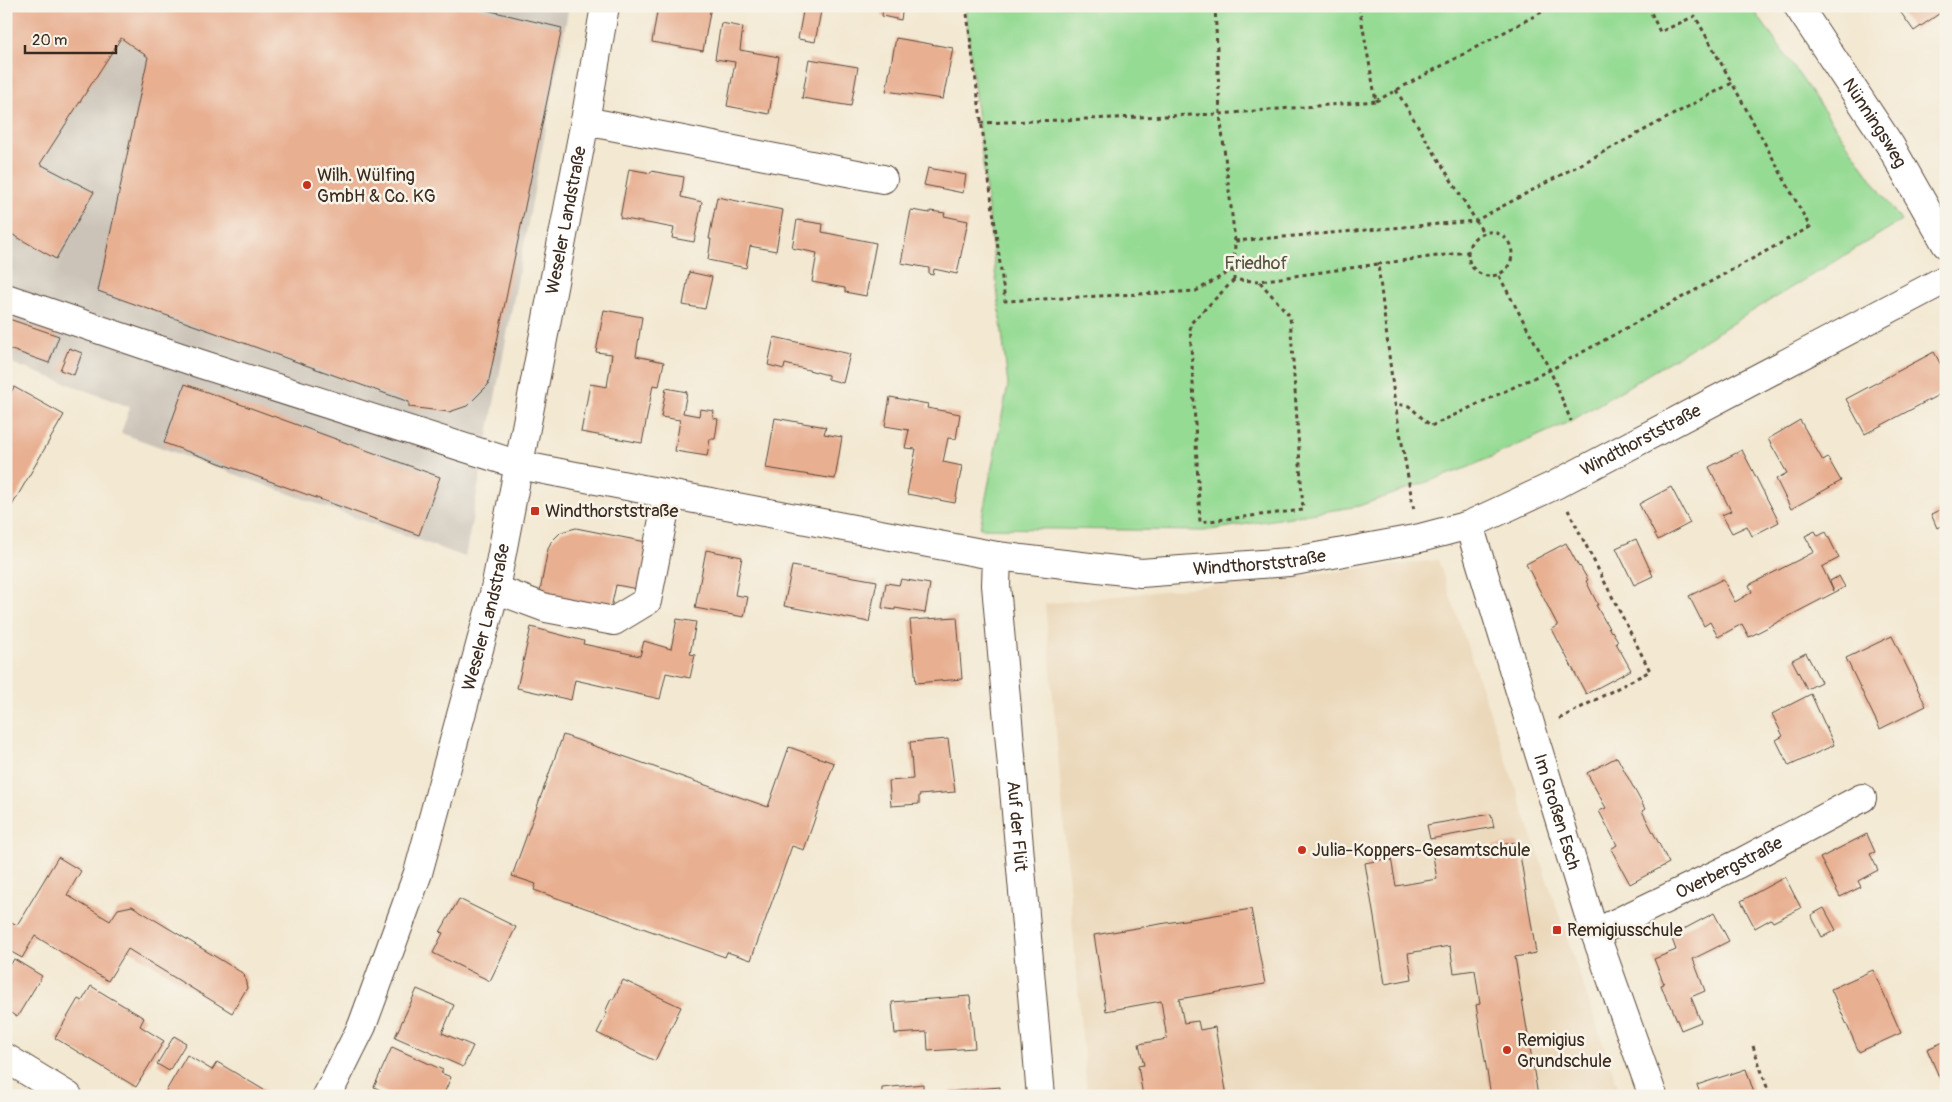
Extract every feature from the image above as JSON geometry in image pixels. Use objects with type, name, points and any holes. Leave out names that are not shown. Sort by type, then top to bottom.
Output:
[{"type":"street","name":"Weseler Landstraße","points":[[327,1096],[362,1026],[418,873],[495,589],[585,121],[605,6]]},
{"type":"street","name":"Nünningsweg","points":[[1798,6],[1890,145],[1946,244]]},
{"type":"street","name":"Weseler Landstraße","points":[[585,121],[883,179]]},
{"type":"street","name":"Windthorststraße","points":[[6,298],[201,364],[519,464],[997,556],[1141,573],[1289,562],[1420,538],[1469,525],[1555,485],[1946,279]]},
{"type":"street","points":[[495,589],[546,608],[614,621],[647,601],[668,494]]},
{"type":"street","name":"Im Großen Esch","points":[[1469,525],[1595,934],[1653,1096]]},
{"type":"street","name":"Auf der Flüt","points":[[997,556],[996,585],[1042,1096]]},
{"type":"street","name":"Overbergstraße","points":[[1595,934],[1738,864],[1862,798]]},
{"type":"street","points":[[6,1058],[68,1096]]},
{"type":"path","points":[[966,6],[1005,301],[1196,291],[1234,269]]},
{"type":"path","points":[[1215,6],[1220,114],[1235,241],[1234,280],[1190,324],[1200,522],[1303,510],[1290,316],[1259,281]]},
{"type":"path","points":[[1359,6],[1376,100]]},
{"type":"path","points":[[980,123],[1220,114],[1376,100],[1553,6]]},
{"type":"path","points":[[1395,404],[1409,406],[1431,426],[1550,370],[1810,227],[1695,16],[1660,32],[1648,6]]},
{"type":"path","points":[[1235,241],[1475,221],[1732,83]]},
{"type":"path","points":[[1396,90],[1484,234]]},
{"type":"path","points":[[1490,231],[1507,239],[1513,251],[1511,264],[1499,276],[1483,276],[1470,266],[1467,252],[1473,239],[1484,234],[1490,231]]},
{"type":"path","points":[[1234,280],[1259,281],[1467,252]]},
{"type":"path","points":[[1378,264],[1395,404],[1409,488],[1420,538]]},
{"type":"path","points":[[1499,276],[1550,370],[1571,421]]},
{"type":"path","points":[[1533,733],[1650,672],[1555,485]]},
{"type":"path","points":[[1753,1046],[1770,1096]]},
{"type":"shaded area","points":[[6,6],[569,6],[465,557],[121,433],[130,407],[6,361]]},
{"type":"shaded area","name":"Julia-Koppers-Gesamtschule","points":[[1438,560],[1621,1096],[1087,1096],[1045,604]]},
{"type":"green space","name":"Friedhof","points":[[965,6],[1751,6],[1901,221],[1571,421],[1469,467],[1359,506],[1204,531],[980,528],[1008,385]]},
{"type":"building","points":[[6,6],[479,6],[478,8],[562,28],[488,385],[467,406],[449,412],[409,407],[409,402],[98,291],[148,57],[121,38],[40,164],[94,192],[56,259],[6,231]]},
{"type":"building","points":[[658,6],[711,6],[703,51],[652,42]]},
{"type":"building","points":[[804,6],[822,6],[815,42],[798,39]]},
{"type":"building","points":[[883,6],[903,6],[901,20],[882,16]]},
{"type":"building","points":[[1896,6],[1946,6],[1946,9],[1914,31]]},
{"type":"building","points":[[721,23],[743,27],[740,50],[779,57],[769,114],[727,106],[735,62],[715,59]]},
{"type":"building","points":[[896,38],[953,48],[943,99],[886,91]]},
{"type":"building","points":[[809,59],[858,67],[851,106],[802,98]]},
{"type":"building","points":[[928,168],[966,175],[963,193],[924,185]]},
{"type":"building","points":[[629,169],[684,177],[681,197],[702,202],[694,242],[672,238],[674,228],[620,218]]},
{"type":"building","points":[[717,197],[783,210],[776,251],[750,246],[746,268],[708,260],[711,239],[709,239]]},
{"type":"building","points":[[911,210],[945,213],[944,216],[968,221],[957,274],[934,269],[933,275],[929,274],[929,268],[901,263]]},
{"type":"building","points":[[797,220],[823,224],[822,232],[876,243],[866,296],[845,292],[845,288],[812,282],[817,253],[792,248]]},
{"type":"building","points":[[689,272],[712,277],[705,309],[683,305]]},
{"type":"building","points":[[604,310],[642,317],[636,356],[664,362],[659,386],[653,385],[642,443],[581,432],[590,384],[607,387],[612,354],[596,352]]},
{"type":"building","points":[[6,318],[59,336],[49,363],[6,348]]},
{"type":"building","points":[[774,337],[850,354],[843,383],[828,379],[828,375],[785,364],[784,369],[768,365]]},
{"type":"building","points":[[69,348],[82,353],[74,375],[60,370]]},
{"type":"building","points":[[1934,352],[1946,374],[1946,391],[1865,434],[1846,399]]},
{"type":"building","points":[[185,384],[440,477],[419,535],[164,443]]},
{"type":"building","points":[[14,387],[64,415],[6,516],[6,401]]},
{"type":"building","points":[[666,388],[687,392],[683,413],[699,416],[700,409],[714,411],[713,418],[718,419],[715,439],[710,439],[707,456],[675,451],[680,420],[661,417]]},
{"type":"building","points":[[890,397],[928,404],[927,408],[960,414],[956,439],[948,438],[943,462],[962,466],[955,503],[907,494],[916,449],[905,448],[909,430],[885,426]]},
{"type":"building","points":[[775,418],[826,427],[824,434],[842,437],[835,479],[766,468]]},
{"type":"building","points":[[1800,420],[1823,461],[1828,458],[1841,481],[1791,509],[1776,479],[1787,473],[1768,439]]},
{"type":"building","points":[[1742,450],[1779,522],[1752,536],[1747,526],[1732,533],[1722,515],[1731,511],[1709,467]]},
{"type":"building","points":[[1671,487],[1690,523],[1658,540],[1639,504]]},
{"type":"building","points":[[1946,507],[1946,523],[1937,528],[1931,514]]},
{"type":"building","points":[[576,528],[651,543],[643,590],[616,585],[611,608],[539,596],[551,542],[561,532]]},
{"type":"building","points":[[1815,531],[1818,536],[1826,532],[1839,558],[1822,567],[1834,591],[1830,581],[1839,576],[1845,587],[1749,637],[1742,624],[1718,637],[1710,622],[1704,626],[1689,596],[1723,579],[1735,602],[1752,592],[1749,585],[1814,552],[1805,536]]},
{"type":"building","points":[[1636,539],[1653,576],[1634,585],[1616,548]]},
{"type":"building","points":[[1566,543],[1588,580],[1586,581],[1598,605],[1596,605],[1618,641],[1616,643],[1631,670],[1586,694],[1552,629],[1558,626],[1526,564]]},
{"type":"building","points":[[706,550],[742,557],[735,595],[748,597],[744,617],[695,608]]},
{"type":"building","points":[[792,566],[877,581],[869,622],[784,606]]},
{"type":"building","points":[[901,579],[930,584],[925,613],[895,608],[895,610],[882,608],[886,583],[899,585]]},
{"type":"building","points":[[957,617],[962,679],[916,683],[910,620]]},
{"type":"building","points":[[677,619],[696,622],[690,654],[695,655],[690,678],[666,673],[660,699],[575,680],[571,700],[517,688],[531,627],[584,641],[583,644],[640,656],[644,641],[671,649]]},
{"type":"building","points":[[1892,636],[1926,706],[1880,729],[1846,658]]},
{"type":"building","points":[[1806,653],[1821,682],[1807,689],[1792,660]]},
{"type":"building","points":[[1811,694],[1834,745],[1789,766],[1776,740],[1783,736],[1772,714]]},
{"type":"building","points":[[563,735],[768,807],[789,747],[834,763],[804,850],[792,846],[751,960],[727,952],[725,957],[534,890],[536,884],[512,876]]},
{"type":"building","points":[[948,739],[955,792],[919,795],[919,804],[891,806],[889,781],[913,779],[910,742]]},
{"type":"building","points":[[1617,757],[1645,809],[1642,811],[1669,863],[1630,884],[1611,849],[1617,845],[1599,811],[1606,808],[1587,773]]},
{"type":"building","points":[[1491,814],[1494,827],[1430,839],[1427,825]]},
{"type":"building","points":[[1867,834],[1875,852],[1870,854],[1878,870],[1858,881],[1861,887],[1840,897],[1820,858]]},
{"type":"building","points":[[1518,842],[1536,953],[1515,957],[1538,1096],[1491,1096],[1476,1005],[1480,1004],[1475,970],[1454,973],[1450,946],[1408,953],[1412,979],[1385,984],[1365,863],[1391,858],[1396,886],[1437,879],[1433,856]]},
{"type":"building","points":[[58,857],[81,871],[67,895],[110,921],[118,909],[132,906],[244,974],[247,988],[232,1013],[128,949],[108,981],[35,936],[22,958],[6,949],[6,919],[17,925]]},
{"type":"building","points":[[1785,877],[1801,908],[1773,922],[1771,919],[1755,928],[1741,901]]},
{"type":"building","points":[[459,899],[516,927],[490,981],[433,953],[443,933],[440,932]]},
{"type":"building","points":[[1824,908],[1836,930],[1822,937],[1811,915]]},
{"type":"building","points":[[1251,909],[1265,984],[1179,999],[1184,1023],[1198,1021],[1200,1030],[1215,1027],[1227,1096],[1143,1096],[1138,1066],[1144,1065],[1139,1044],[1167,1039],[1161,1001],[1106,1011],[1094,935]]},
{"type":"building","points":[[1714,913],[1729,941],[1693,959],[1705,991],[1691,997],[1701,1022],[1681,1030],[1661,985],[1664,984],[1654,959],[1676,950],[1671,936]]},
{"type":"building","points":[[14,959],[42,976],[17,1017],[6,1010],[6,961],[11,964]]},
{"type":"building","points":[[1873,970],[1901,1033],[1859,1052],[1831,989]]},
{"type":"building","points":[[623,980],[681,1007],[655,1061],[597,1033],[607,1013],[605,1012],[611,999],[613,1000]]},
{"type":"building","points":[[91,986],[144,1018],[140,1026],[164,1041],[136,1087],[55,1038],[78,999],[82,1001]]},
{"type":"building","points":[[417,989],[454,1005],[442,1033],[473,1046],[463,1067],[395,1037]]},
{"type":"building","points":[[970,996],[975,1048],[928,1051],[927,1032],[895,1034],[892,1002]]},
{"type":"building","points":[[174,1036],[186,1043],[169,1071],[157,1064]]},
{"type":"building","points":[[1946,1041],[1946,1085],[1943,1086],[1927,1049]]},
{"type":"building","points":[[392,1047],[443,1070],[441,1073],[451,1077],[443,1096],[393,1096],[374,1087]]},
{"type":"building","points":[[187,1055],[212,1070],[217,1062],[274,1096],[163,1096]]},
{"type":"building","points":[[1746,1069],[1755,1096],[1701,1096],[1697,1085]]},
{"type":"building","points":[[923,1084],[923,1096],[882,1096],[882,1088]]},
{"type":"building","points":[[1000,1087],[1000,1096],[948,1096],[947,1092]]},
{"type":"place","name":"Wilh. Wülfing GmbH & Co. KG","points":[[307,185]]},
{"type":"place","name":"Windthorststraße","points":[[535,511]]},
{"type":"place","name":"Julia-Koppers-Gesamtschule","points":[[1302,850]]},
{"type":"place","name":"Remigiusschule","points":[[1557,930]]},
{"type":"place","name":"Remigius Grundschule","points":[[1507,1050]]}]
